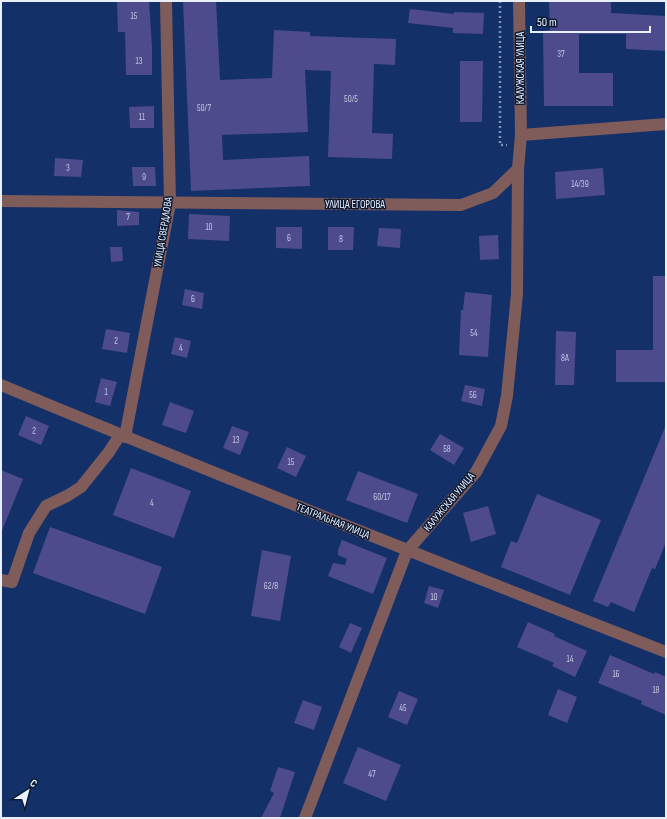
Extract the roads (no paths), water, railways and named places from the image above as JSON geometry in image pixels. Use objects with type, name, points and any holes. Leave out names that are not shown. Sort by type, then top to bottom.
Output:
[{"type":"street","name":"УЛИЦА СВЕРДЛОВА","points":[[122,436],[170,203],[166,1]]},
{"type":"street","name":"КАЛУЖСКАЯ УЛИЦА","points":[[519,1],[520,141]]},
{"type":"street","points":[[518,169],[520,141],[666,124]]},
{"type":"street","name":"УЛИЦА ЕГОРОВА","points":[[1,201],[461,205],[493,193],[518,169]]},
{"type":"street","name":"КАЛУЖСКАЯ УЛИЦА","points":[[305,818],[407,551],[476,472],[501,426],[507,396],[517,294],[518,169]]},
{"type":"street","name":"ТЕАТРАЛЬНАЯ УЛИЦА","points":[[1,385],[122,436],[407,551],[666,652]]},
{"type":"street","points":[[1,580],[12,582],[29,533],[46,506],[67,496],[81,487],[122,436]]}]
